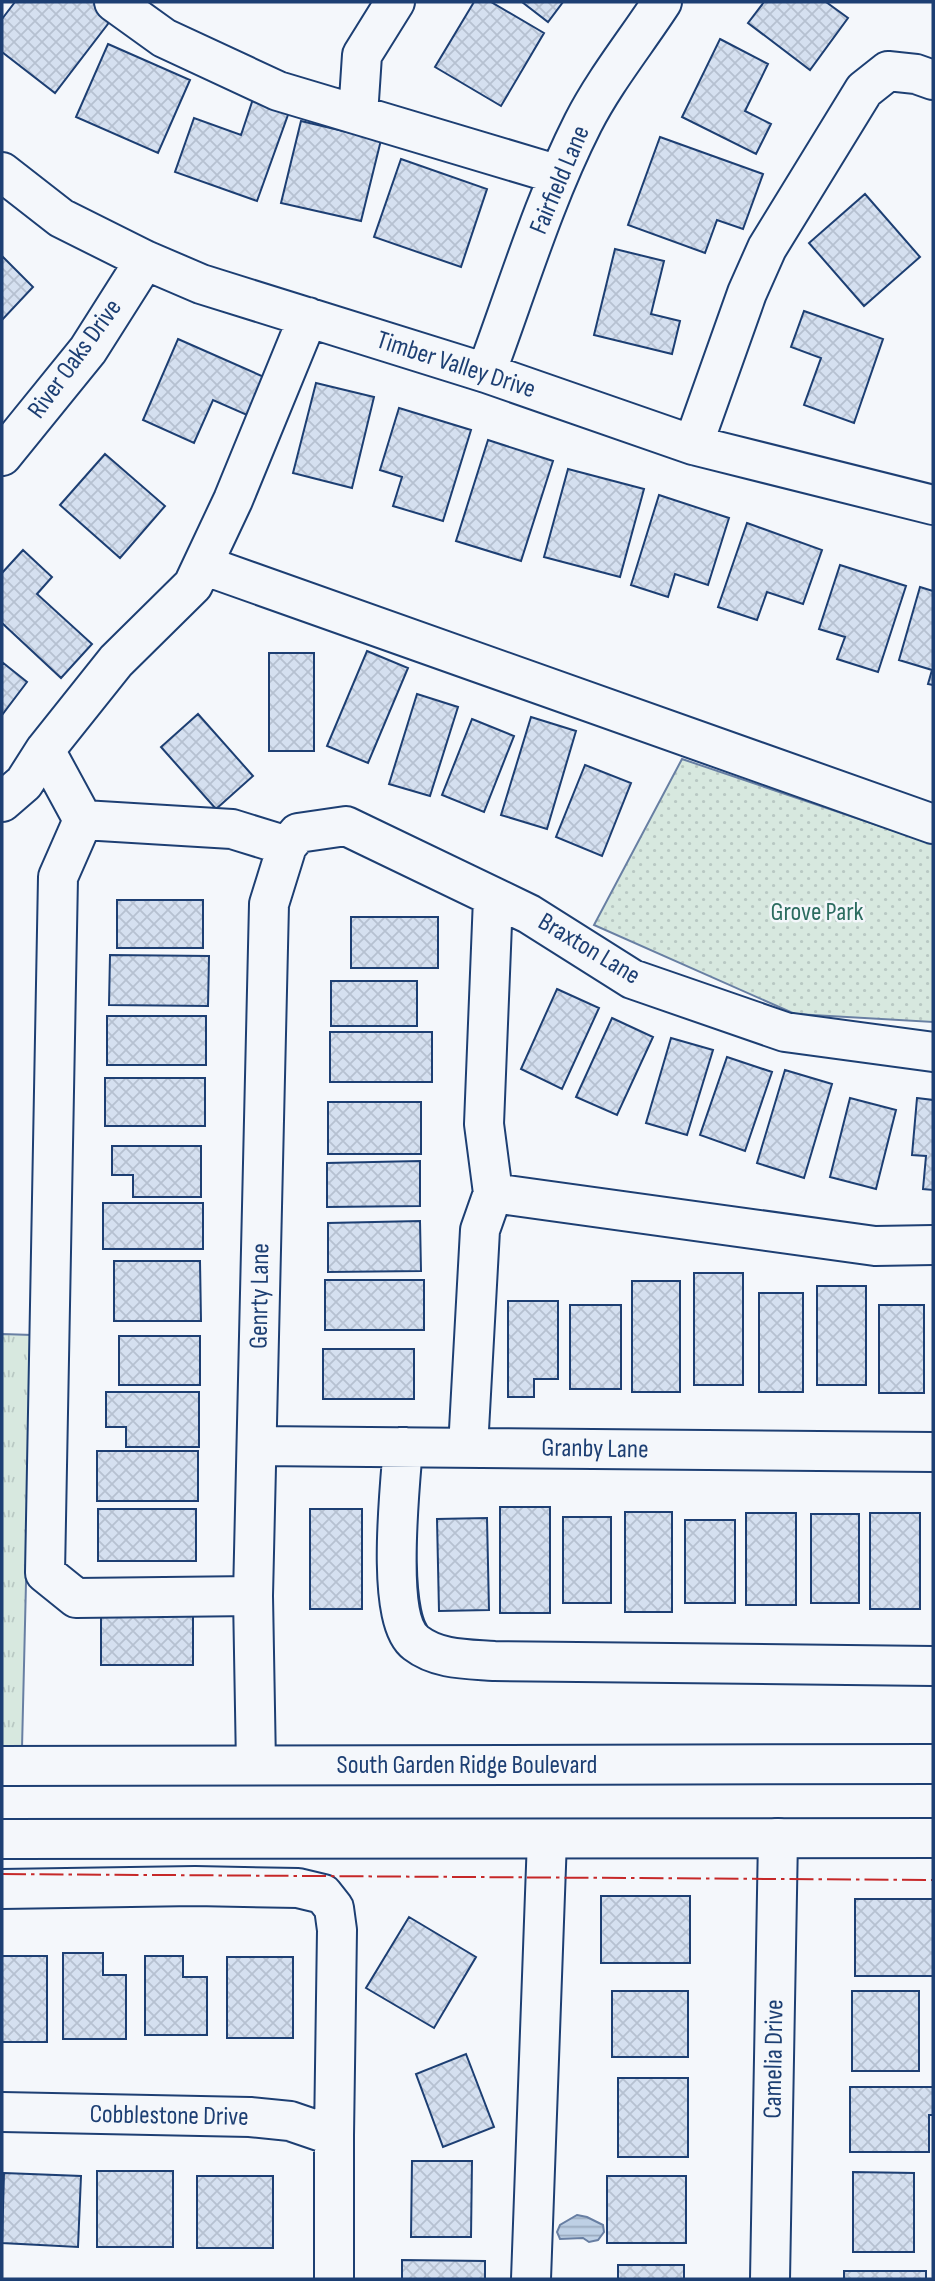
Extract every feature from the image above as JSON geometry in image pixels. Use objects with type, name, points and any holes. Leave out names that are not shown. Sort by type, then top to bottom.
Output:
[{"type":"street","points":[[114,2],[164,38],[265,85],[559,175]]},
{"type":"street","points":[[358,115],[362,55],[395,2]]},
{"type":"street","name":"Fairfield Lane","points":[[486,373],[559,175],[598,95],[662,2]]},
{"type":"street","points":[[693,444],[747,293],[767,248],[864,90],[888,71],[916,74],[933,80]]},
{"type":"street","name":"Timber Valley Drive","points":[[2,172],[61,218],[145,260],[201,284],[486,373],[693,444],[931,498]]},
{"type":"street","name":"River Oaks Drive","points":[[2,456],[88,350],[145,260]]},
{"type":"street","points":[[2,802],[24,783],[45,750],[116,661],[193,584],[233,500],[308,317]]},
{"type":"street","points":[[202,565],[933,824]]},
{"type":"street","points":[[45,750],[83,820]]},
{"type":"street","points":[[83,820],[232,829],[292,839]]},
{"type":"street","points":[[83,820],[58,877],[45,1573],[76,1598],[253,1596]]},
{"type":"street","name":"Braxton Lane","points":[[292,839],[346,826],[529,914],[632,979],[785,1032],[933,1052]]},
{"type":"street","name":"Genrty Lane","points":[[256,1765],[253,1596],[269,904],[292,839]]},
{"type":"street","points":[[468,1448],[480,1230],[492,1193],[484,1124],[492,898]]},
{"type":"street","points":[[492,1193],[875,1246],[933,1245]]},
{"type":"street","name":"Granby Lane","points":[[257,1447],[933,1452]]},
{"type":"street","points":[[403,1447],[399,1494],[397,1601],[413,1642],[430,1652],[450,1657],[494,1661],[933,1666]]},
{"type":"street","name":"South Garden Ridge Boulevard","points":[[2,1766],[933,1763]]},
{"type":"street","name":"Camelia Drive","points":[[770,2279],[778,1838]]},
{"type":"street","points":[[2,1839],[933,1838]]},
{"type":"street","points":[[531,2279],[547,1839]]},
{"type":"street","points":[[2,1889],[195,1886],[298,1888],[323,1894],[334,1908],[337,1930],[334,2279]]},
{"type":"street","name":"Cobblestone Drive","points":[[2,2112],[250,2118],[290,2121],[334,2136]]},
{"type":"green space","name":"Grove Park","points":[[682,759],[933,844],[933,1022],[795,1014],[594,925]]},
{"type":"green space","points":[[2,1334],[32,1335],[22,1748],[2,1747]]},
{"type":"water","points":[[577,2215],[603,2225],[604,2232],[598,2240],[589,2242],[583,2238],[560,2239],[557,2232],[560,2225]]},
{"type":"building","points":[[15,2],[95,2],[114,16],[55,93],[2,52],[2,19]]},
{"type":"building","points":[[474,2],[491,2],[544,33],[501,106],[435,67]]},
{"type":"building","points":[[522,2],[563,2],[548,22]]},
{"type":"building","points":[[764,2],[826,2],[848,18],[810,70],[748,23]]},
{"type":"building","points":[[720,39],[768,64],[745,111],[771,124],[756,154],[682,117]]},
{"type":"building","points":[[108,44],[190,80],[158,153],[76,117]]},
{"type":"building","points":[[253,99],[289,112],[257,201],[175,172],[194,118],[241,135]]},
{"type":"building","points":[[301,121],[381,140],[361,221],[281,203]]},
{"type":"building","points":[[660,137],[763,174],[743,229],[717,220],[705,253],[628,225]]},
{"type":"building","points":[[401,159],[487,189],[461,267],[374,237]]},
{"type":"building","points":[[865,194],[920,257],[864,306],[809,243]]},
{"type":"building","points":[[615,249],[664,261],[651,314],[680,321],[672,354],[594,335]]},
{"type":"building","points":[[2,256],[33,287],[2,320]]},
{"type":"building","points":[[804,311],[883,339],[854,423],[804,405],[821,358],[791,347]]},
{"type":"building","points":[[178,339],[264,377],[247,415],[213,400],[194,443],[143,420]]},
{"type":"building","points":[[316,383],[374,397],[352,488],[293,473]]},
{"type":"building","points":[[399,408],[471,430],[443,521],[393,506],[402,477],[380,470]]},
{"type":"building","points":[[488,440],[553,461],[521,561],[456,541]]},
{"type":"building","points":[[105,454],[165,506],[120,558],[60,505]]},
{"type":"building","points":[[568,469],[644,489],[620,577],[544,557]]},
{"type":"building","points":[[659,495],[729,518],[708,585],[675,574],[668,597],[631,585]]},
{"type":"building","points":[[747,523],[822,550],[803,604],[767,592],[757,620],[718,607]]},
{"type":"building","points":[[23,550],[52,577],[37,594],[92,644],[61,678],[2,623],[2,573]]},
{"type":"building","points":[[840,565],[906,586],[878,672],[837,659],[845,637],[819,629]]},
{"type":"building","points":[[920,587],[933,591],[933,685],[928,684],[932,670],[899,660]]},
{"type":"building","points":[[367,651],[408,668],[368,763],[327,746]]},
{"type":"building","points":[[269,653],[314,653],[314,751],[269,751]]},
{"type":"building","points":[[2,662],[27,682],[2,715]]},
{"type":"building","points":[[417,694],[458,707],[430,796],[389,784]]},
{"type":"building","points":[[198,714],[253,776],[216,809],[161,747]]},
{"type":"building","points":[[531,717],[576,731],[547,829],[501,815]]},
{"type":"building","points":[[472,719],[514,736],[484,812],[442,795]]},
{"type":"building","points":[[585,765],[631,783],[602,856],[556,837]]},
{"type":"building","points":[[117,900],[203,900],[203,948],[117,948]]},
{"type":"building","points":[[351,917],[438,917],[438,968],[351,968]]},
{"type":"building","points":[[110,955],[209,956],[208,1006],[109,1005]]},
{"type":"building","points":[[331,981],[417,981],[417,1026],[331,1026]]},
{"type":"building","points":[[557,989],[599,1008],[562,1089],[521,1069]]},
{"type":"building","points":[[107,1016],[206,1016],[206,1065],[107,1065]]},
{"type":"building","points":[[612,1018],[653,1037],[617,1115],[576,1097]]},
{"type":"building","points":[[330,1032],[432,1032],[432,1082],[330,1082]]},
{"type":"building","points":[[671,1038],[713,1050],[687,1135],[646,1123]]},
{"type":"building","points":[[727,1057],[772,1072],[745,1151],[700,1135]]},
{"type":"building","points":[[785,1070],[832,1084],[804,1178],[757,1163]]},
{"type":"building","points":[[105,1078],[205,1078],[205,1126],[105,1126]]},
{"type":"building","points":[[850,1098],[896,1110],[876,1189],[830,1177]]},
{"type":"building","points":[[917,1098],[933,1100],[933,1190],[923,1189],[926,1156],[912,1155]]},
{"type":"building","points":[[328,1102],[421,1102],[421,1154],[328,1154]]},
{"type":"building","points":[[112,1146],[201,1146],[201,1197],[133,1197],[133,1175],[112,1175]]},
{"type":"building","points":[[420,1161],[420,1206],[327,1207],[327,1163]]},
{"type":"building","points":[[103,1203],[203,1203],[203,1249],[103,1249]]},
{"type":"building","points":[[420,1221],[421,1271],[328,1272],[328,1223]]},
{"type":"building","points":[[114,1261],[200,1261],[201,1321],[114,1321]]},
{"type":"building","points":[[694,1273],[743,1273],[743,1385],[694,1385]]},
{"type":"building","points":[[325,1280],[424,1280],[424,1330],[325,1330]]},
{"type":"building","points":[[632,1281],[680,1281],[680,1392],[632,1392]]},
{"type":"building","points":[[817,1286],[866,1286],[866,1385],[817,1385]]},
{"type":"building","points":[[759,1293],[803,1293],[803,1392],[759,1392]]},
{"type":"building","points":[[508,1301],[558,1301],[558,1379],[534,1379],[534,1397],[508,1397]]},
{"type":"building","points":[[570,1305],[621,1305],[621,1389],[570,1389]]},
{"type":"building","points":[[879,1305],[924,1305],[924,1393],[879,1393]]},
{"type":"building","points":[[119,1336],[200,1336],[200,1385],[119,1385]]},
{"type":"building","points":[[323,1349],[414,1349],[414,1399],[323,1399]]},
{"type":"building","points":[[106,1392],[199,1392],[199,1447],[126,1447],[126,1427],[106,1427]]},
{"type":"building","points":[[97,1451],[198,1451],[198,1501],[97,1501]]},
{"type":"building","points":[[500,1507],[550,1507],[550,1613],[500,1613]]},
{"type":"building","points":[[98,1509],[196,1509],[196,1561],[98,1561]]},
{"type":"building","points":[[310,1509],[362,1509],[362,1609],[310,1609]]},
{"type":"building","points":[[625,1512],[672,1512],[672,1612],[625,1612]]},
{"type":"building","points":[[746,1513],[796,1513],[796,1605],[746,1605]]},
{"type":"building","points":[[870,1513],[920,1513],[920,1609],[870,1609]]},
{"type":"building","points":[[811,1514],[859,1514],[859,1603],[811,1603]]},
{"type":"building","points":[[563,1517],[611,1517],[611,1603],[563,1603]]},
{"type":"building","points":[[487,1518],[489,1610],[439,1611],[437,1519]]},
{"type":"building","points":[[685,1520],[735,1520],[735,1603],[685,1603]]},
{"type":"building","points":[[101,1616],[193,1616],[193,1665],[101,1665]]},
{"type":"building","points":[[601,1896],[690,1896],[690,1963],[601,1963]]},
{"type":"building","points":[[855,1899],[933,1899],[933,1976],[855,1976]]},
{"type":"building","points":[[409,1917],[476,1957],[434,2028],[366,1988]]},
{"type":"building","points":[[63,1953],[103,1953],[103,1975],[126,1975],[126,2039],[63,2039]]},
{"type":"building","points":[[2,1956],[47,1956],[47,2042],[2,2042]]},
{"type":"building","points":[[145,1956],[183,1956],[183,1977],[207,1977],[207,2035],[145,2035]]},
{"type":"building","points":[[227,1957],[293,1957],[293,2038],[227,2038]]},
{"type":"building","points":[[612,1991],[688,1991],[688,2057],[612,2057]]},
{"type":"building","points":[[852,1991],[919,1991],[919,2071],[852,2071]]},
{"type":"building","points":[[466,2054],[494,2127],[443,2147],[416,2074]]},
{"type":"building","points":[[618,2078],[688,2078],[688,2157],[618,2157]]},
{"type":"building","points":[[850,2087],[933,2087],[933,2115],[929,2115],[929,2152],[850,2152]]},
{"type":"building","points":[[412,2161],[472,2161],[471,2237],[411,2237]]},
{"type":"building","points":[[97,2171],[173,2171],[173,2247],[97,2247]]},
{"type":"building","points":[[853,2172],[914,2173],[914,2252],[853,2252]]},
{"type":"building","points":[[4,2173],[81,2176],[78,2247],[2,2243]]},
{"type":"building","points":[[197,2176],[273,2176],[273,2248],[197,2248]]},
{"type":"building","points":[[607,2176],[686,2176],[686,2243],[607,2243]]},
{"type":"building","points":[[402,2260],[485,2261],[485,2279],[402,2279]]},
{"type":"building","points":[[618,2265],[684,2265],[684,2279],[618,2279]]},
{"type":"building","points":[[844,2271],[926,2271],[926,2279],[844,2279]]},
{"type":"power","points":[[2,1874],[933,1880]]}]
